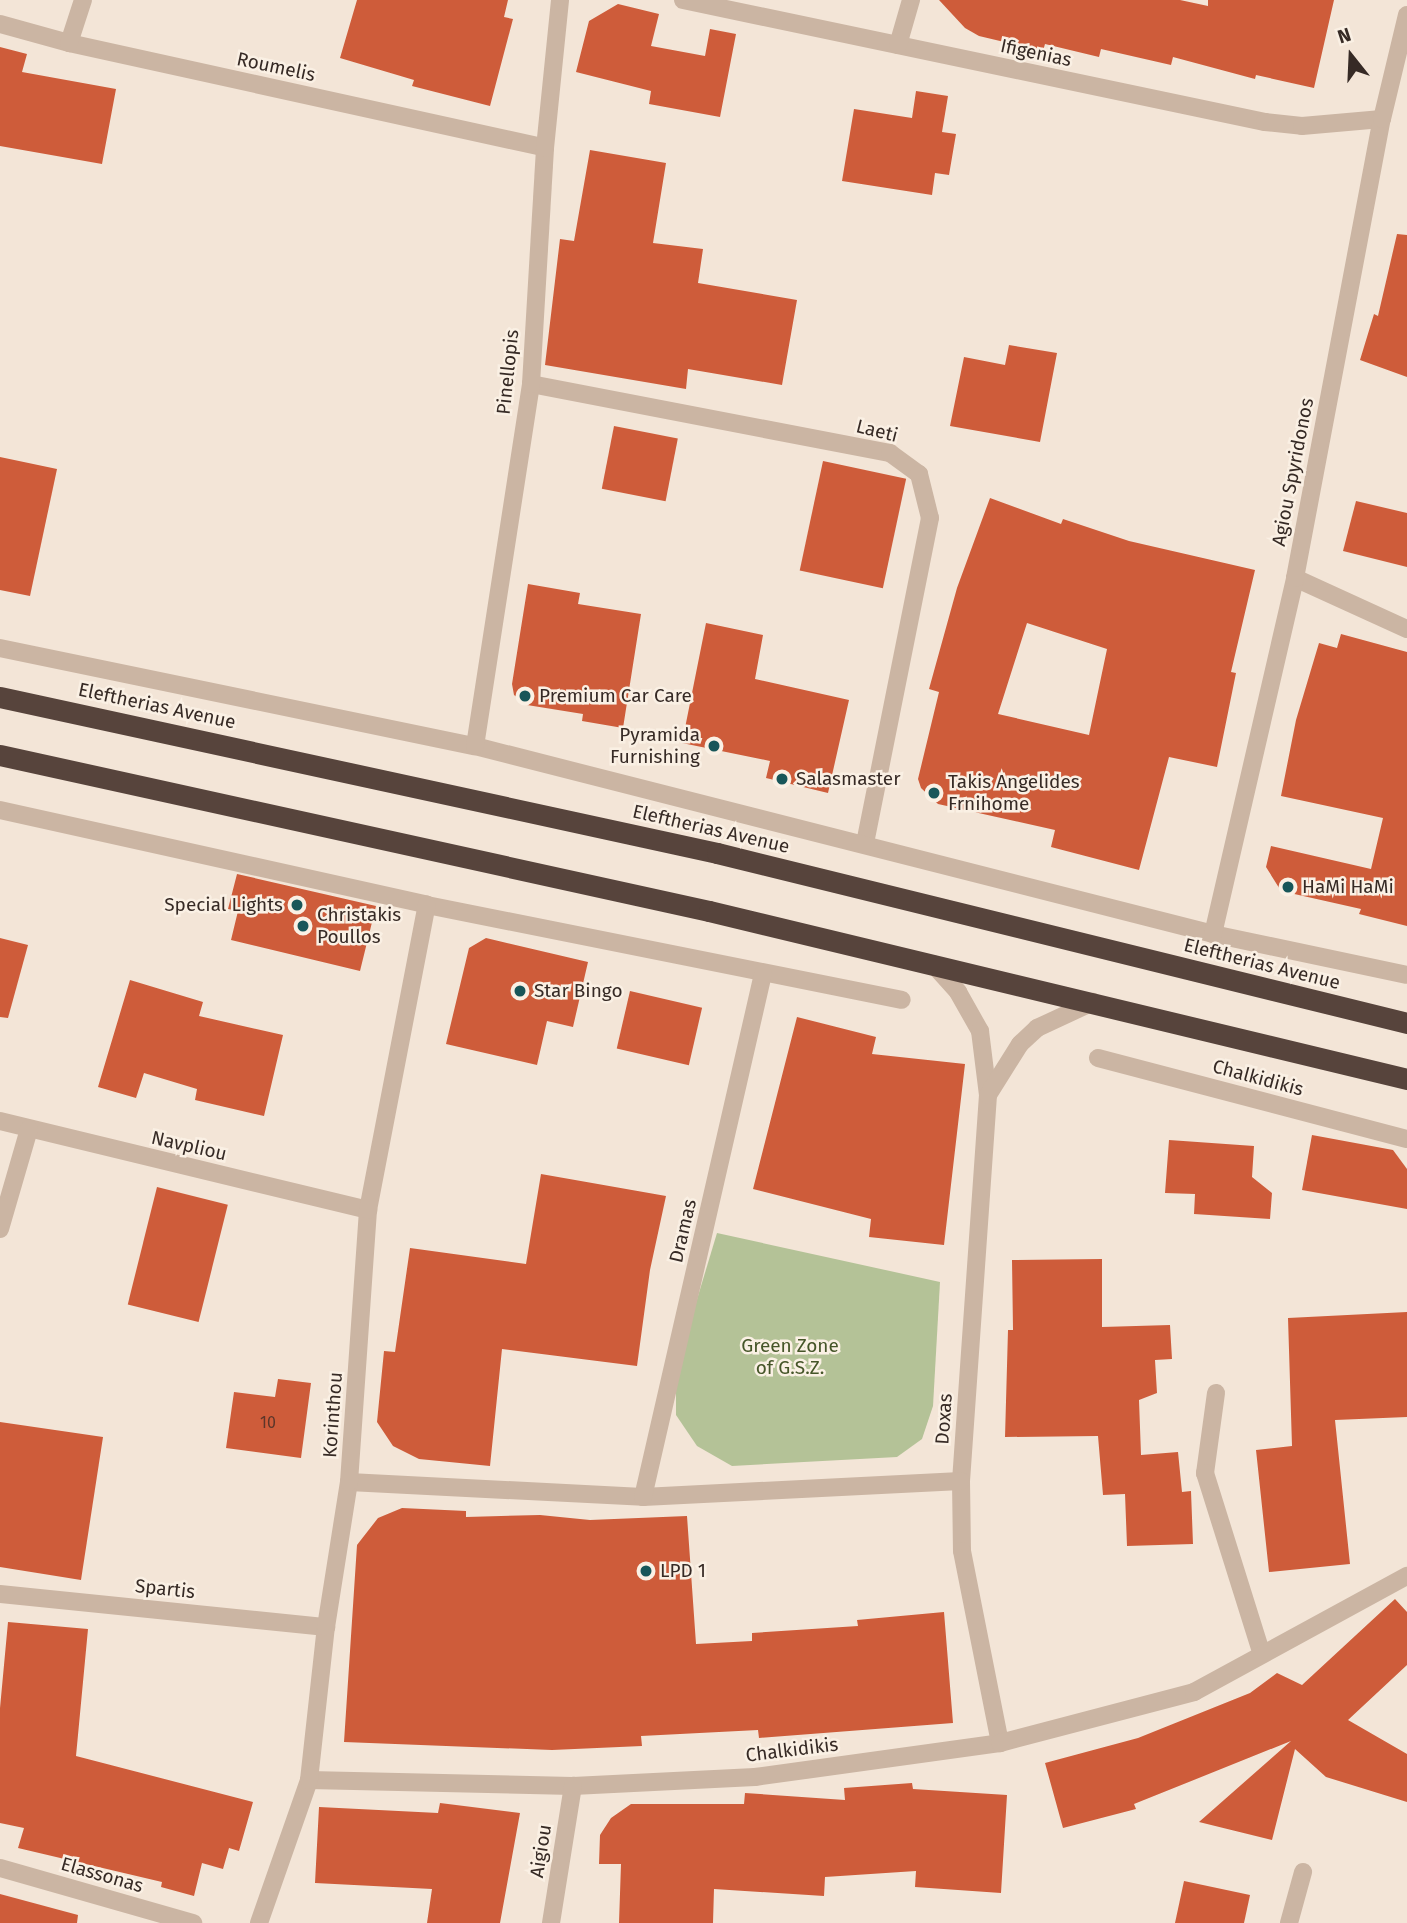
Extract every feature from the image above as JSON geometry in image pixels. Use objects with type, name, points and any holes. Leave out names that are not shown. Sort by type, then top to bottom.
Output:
[{"type":"highway","name":"Eleftherias Avenue","points":[[0,697],[717,853],[1407,1023]]},
{"type":"highway","points":[[0,754],[1096,1001],[1407,1079]]},
{"type":"street","points":[[69,43],[83,0]]},
{"type":"street","name":"Pinellopis","points":[[475,746],[531,384],[545,148],[561,0]]},
{"type":"street","name":"Ifigenias","points":[[683,0],[1283,125],[1382,119]]},
{"type":"street","points":[[898,46],[911,0]]},
{"type":"street","name":"Agiou Spyridonos","points":[[1213,934],[1294,578],[1382,119],[1407,15]]},
{"type":"street","name":"Roumelis","points":[[0,24],[69,43],[545,148]]},
{"type":"street","name":"Laeti","points":[[531,384],[890,453],[919,474],[930,518],[865,844]]},
{"type":"street","points":[[1294,578],[1407,629]]},
{"type":"street","points":[[0,649],[475,746],[1213,934],[1407,975]]},
{"type":"street","points":[[0,810],[426,905],[902,1000]]},
{"type":"street","name":"Korinthou","points":[[259,1923],[309,1780],[326,1627],[349,1482],[368,1210],[426,905]]},
{"type":"street","name":"Doxas","points":[[933,964],[964,1000],[980,1031],[988,1095],[961,1481],[962,1551],[1000,1743]]},
{"type":"street","name":"Dramas","points":[[643,1497],[763,974]]},
{"type":"street","name":"Doxas","points":[[988,1095],[1020,1044],[1037,1028],[1096,1001]]},
{"type":"street","name":"Chalkidikis","points":[[1098,1058],[1407,1139]]},
{"type":"street","name":"Navpliou","points":[[0,1121],[368,1210]]},
{"type":"street","points":[[0,1229],[29,1129]]},
{"type":"street","points":[[1216,1393],[1205,1473],[1261,1652]]},
{"type":"street","points":[[349,1482],[643,1497],[961,1481]]},
{"type":"street","name":"Chalkidikis","points":[[309,1780],[573,1786],[755,1777],[1000,1743],[1194,1692],[1261,1652],[1407,1576]]},
{"type":"street","name":"Spartis","points":[[0,1594],[326,1627]]},
{"type":"street","name":"Aigiou","points":[[551,1923],[573,1786]]},
{"type":"street","name":"Elassonas","points":[[0,1868],[193,1923]]},
{"type":"street","points":[[1290,1923],[1303,1872]]},
{"type":"green space","name":"Green Zone of G.S.Z.","points":[[717,1233],[940,1282],[933,1406],[922,1439],[897,1457],[732,1466],[697,1446],[676,1415],[676,1369]]},
{"type":"building","points":[[357,0],[508,0],[504,17],[513,19],[490,106],[412,86],[414,80],[340,58]]},
{"type":"building","points":[[939,0],[1180,0],[1208,6],[1208,0],[1334,0],[1314,88],[1256,75],[1255,79],[1173,57],[1171,65],[1101,49],[1099,57],[1045,44],[1043,51],[979,36],[965,28]]},
{"type":"building","points":[[618,4],[659,14],[651,46],[705,56],[710,29],[736,34],[720,117],[649,104],[651,91],[576,72],[589,21]]},
{"type":"building","points":[[0,47],[27,54],[22,72],[116,89],[102,164],[0,146]]},
{"type":"building","points":[[916,91],[948,96],[942,132],[956,134],[949,175],[935,173],[932,195],[842,181],[854,109],[912,118]]},
{"type":"building","points":[[590,150],[666,163],[653,243],[703,249],[698,283],[797,300],[782,385],[688,369],[686,389],[545,365],[560,239],[574,241]]},
{"type":"building","points":[[1397,234],[1407,235],[1407,377],[1360,360],[1374,314],[1378,316]]},
{"type":"building","points":[[1009,345],[1057,353],[1040,442],[950,426],[964,357],[1005,365]]},
{"type":"building","points":[[614,426],[678,438],[666,501],[602,489]]},
{"type":"building","points":[[0,457],[57,469],[30,596],[0,590]]},
{"type":"building","points":[[823,461],[906,479],[883,588],[800,571]]},
{"type":"building","points":[[990,498],[1061,524],[1063,519],[1129,541],[1255,570],[1231,672],[1236,673],[1217,767],[1169,757],[1139,870],[1051,847],[1055,830],[938,804],[921,788],[918,779],[939,692],[929,689],[957,588]],"holes":[[[1027,623],[1107,649],[1089,735],[998,714]]]},
{"type":"building","points":[[1356,501],[1407,513],[1407,567],[1343,551]]},
{"type":"building","points":[[528,584],[580,593],[578,604],[641,614],[623,728],[582,721],[583,714],[527,705],[514,695],[512,684]]},
{"type":"building","points":[[706,623],[763,635],[755,679],[849,700],[828,793],[766,778],[770,761],[682,743]]},
{"type":"building","points":[[1341,634],[1407,652],[1407,926],[1359,914],[1361,909],[1281,891],[1266,867],[1271,846],[1371,869],[1383,818],[1281,796],[1296,720],[1319,643],[1337,648]]},
{"type":"building","name":"Christakis Poullos","points":[[237,874],[376,906],[360,971],[231,940],[238,911],[228,909]]},
{"type":"building","points":[[0,938],[28,945],[8,1018],[0,1017]]},
{"type":"building","name":"Star Bingo","points":[[486,938],[588,962],[573,1027],[547,1021],[537,1065],[446,1044],[469,948]]},
{"type":"building","points":[[130,980],[203,1002],[199,1016],[283,1035],[264,1116],[195,1100],[197,1089],[144,1073],[136,1098],[98,1087]]},
{"type":"building","points":[[630,991],[702,1008],[689,1065],[617,1048]]},
{"type":"building","points":[[797,1017],[876,1037],[872,1054],[965,1064],[944,1245],[869,1237],[871,1219],[753,1189]]},
{"type":"building","points":[[1312,1135],[1393,1150],[1407,1169],[1407,1209],[1302,1190]]},
{"type":"building","points":[[1169,1140],[1254,1146],[1252,1177],[1272,1193],[1270,1219],[1194,1214],[1195,1194],[1165,1193]]},
{"type":"building","points":[[541,1174],[666,1196],[650,1270],[637,1366],[502,1349],[490,1466],[419,1459],[393,1446],[377,1422],[384,1351],[395,1352],[410,1248],[526,1264]]},
{"type":"building","points":[[157,1187],[228,1205],[199,1322],[128,1304]]},
{"type":"building","points":[[1102,1259],[1102,1327],[1170,1325],[1172,1359],[1155,1360],[1157,1393],[1139,1400],[1141,1455],[1178,1452],[1182,1492],[1191,1491],[1193,1544],[1127,1546],[1125,1494],[1103,1495],[1098,1436],[1005,1437],[1008,1330],[1013,1330],[1012,1260]]},
{"type":"building","points":[[1407,1312],[1407,1417],[1335,1420],[1350,1564],[1269,1572],[1256,1450],[1292,1446],[1288,1318]]},
{"type":"building","points":[[278,1379],[311,1383],[301,1458],[226,1448],[234,1392],[275,1397]]},
{"type":"building","points":[[0,1422],[103,1437],[81,1580],[0,1567]]},
{"type":"building","points":[[402,1508],[466,1511],[466,1517],[540,1515],[590,1520],[687,1516],[696,1644],[752,1641],[752,1633],[858,1626],[857,1620],[944,1612],[953,1723],[759,1738],[758,1730],[641,1736],[642,1746],[552,1750],[344,1742],[357,1545],[378,1518]]},
{"type":"building","points":[[1395,1599],[1407,1612],[1407,1665],[1348,1720],[1407,1754],[1407,1802],[1326,1777],[1295,1749],[1272,1840],[1199,1822],[1291,1741],[1134,1804],[1136,1809],[1063,1828],[1045,1763],[1138,1738],[1250,1693],[1277,1673],[1302,1685]]},
{"type":"building","points":[[8,1622],[88,1629],[76,1756],[253,1802],[239,1851],[229,1848],[223,1869],[202,1863],[194,1896],[161,1887],[162,1882],[18,1848],[24,1828],[0,1823],[0,1708]]},
{"type":"building","points":[[912,1783],[913,1789],[1007,1795],[1001,1893],[915,1887],[916,1871],[825,1877],[824,1896],[714,1889],[713,1923],[619,1923],[621,1864],[599,1864],[600,1835],[611,1818],[631,1804],[744,1804],[745,1793],[845,1800],[844,1788]]},
{"type":"building","points":[[440,1803],[520,1813],[500,1923],[427,1923],[432,1889],[315,1883],[319,1807],[438,1813]]},
{"type":"building","points":[[1184,1881],[1250,1895],[1244,1923],[1175,1923]]},
{"type":"building","points":[[0,1894],[78,1915],[77,1923],[0,1923]]},
{"type":"place","name":"Premium Car Care","points":[[525,696]]},
{"type":"place","name":"Pyramida Furnishing","points":[[714,746]]},
{"type":"place","name":"Salasmaster","points":[[782,779]]},
{"type":"place","name":"Takis Angelides Frnihome","points":[[934,793]]},
{"type":"place","name":"HaMi HaMi","points":[[1288,887]]},
{"type":"place","name":"Special Lights","points":[[297,905]]},
{"type":"place","name":"Christakis Poullos","points":[[303,926]]},
{"type":"place","name":"Star Bingo","points":[[520,991]]},
{"type":"place","name":"LPD 1","points":[[646,1571]]}]
